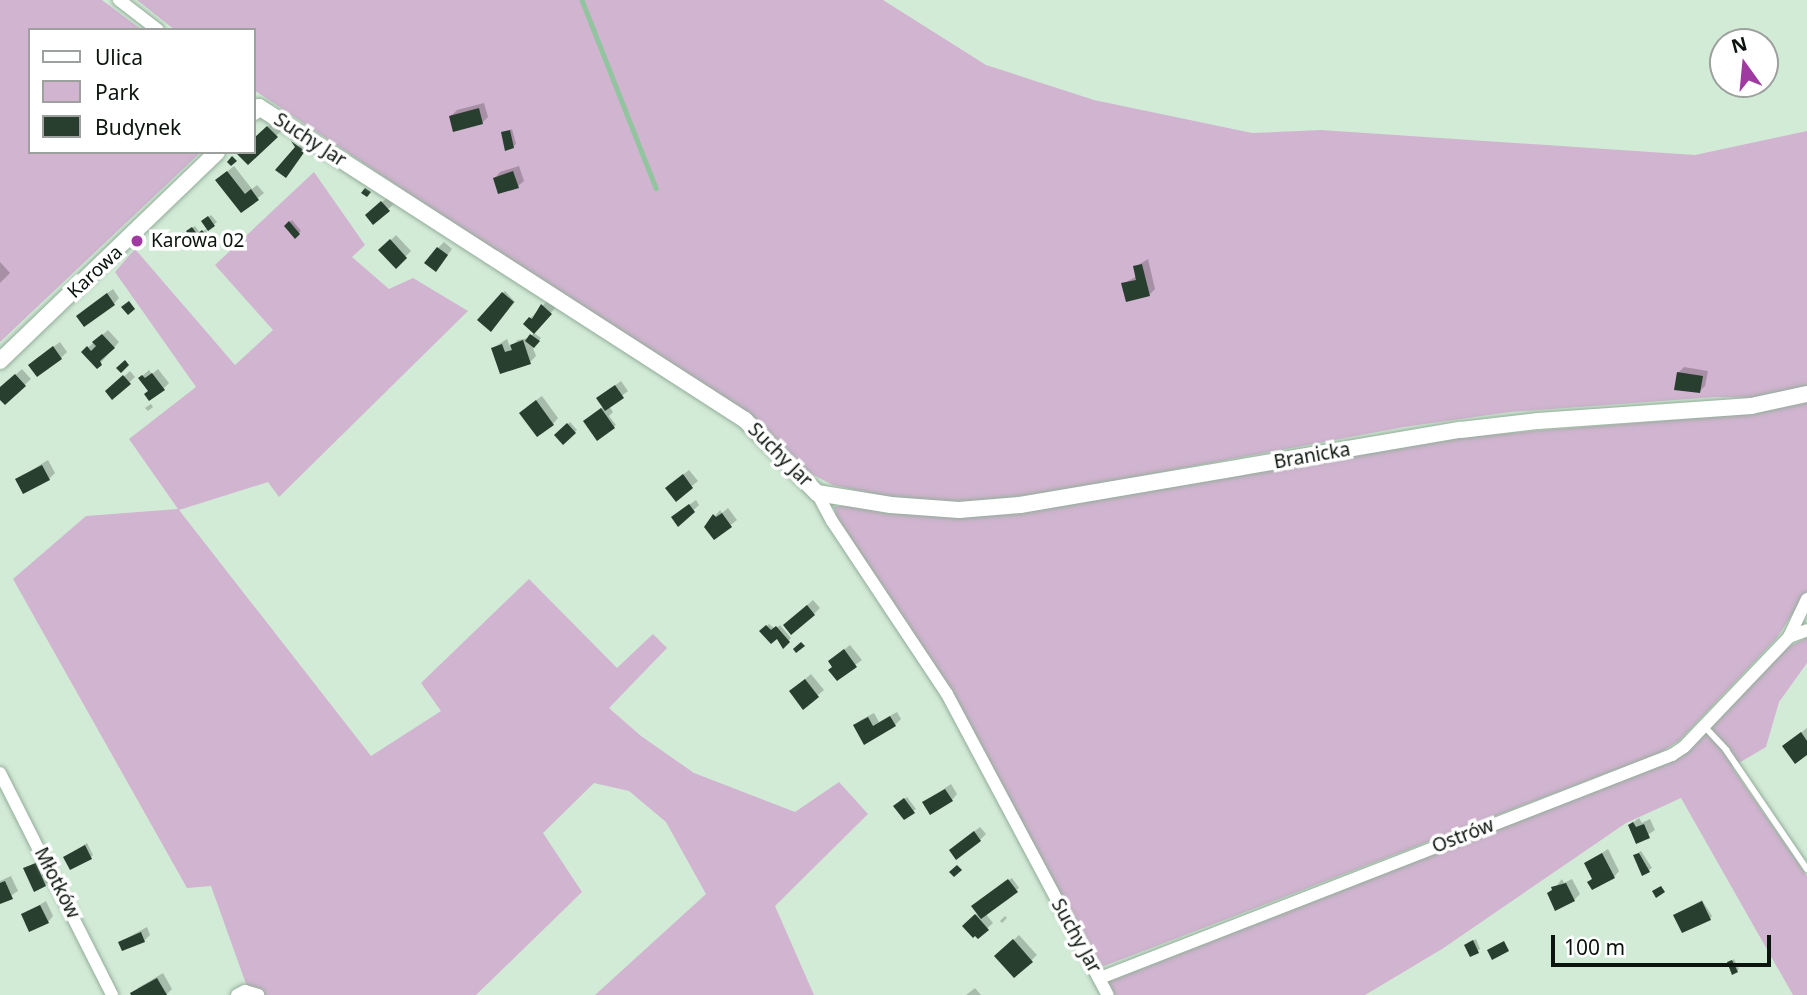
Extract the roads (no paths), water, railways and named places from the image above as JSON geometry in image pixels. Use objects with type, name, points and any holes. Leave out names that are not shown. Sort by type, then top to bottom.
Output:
[{"type":"street","points":[[119,0],[155,28]]},
{"type":"street","name":"Suchy Jar","points":[[256,109],[745,420],[817,493],[832,521],[947,694],[1108,995]]},
{"type":"street","name":"Karowa","points":[[0,361],[215,154]]},
{"type":"street","name":"Branicka","points":[[817,493],[891,505],[959,510],[1020,505],[1461,430],[1538,421],[1751,406],[1807,394]]},
{"type":"street","name":"Ostrów","points":[[1100,978],[1672,755],[1789,637],[1807,599]]},
{"type":"street","name":"Ostrów","points":[[1789,637],[1807,630]]},
{"type":"street","name":"Młotków","points":[[0,773],[112,995]]},
{"type":"street","points":[[237,995],[245,991],[258,995]]},
{"type":"lane","points":[[1703,726],[1726,750],[1807,869]]},
{"type":"waterway","points":[[582,0],[656,188]]},
{"type":"place","name":"Karowa 02","points":[[137,241]]}]
